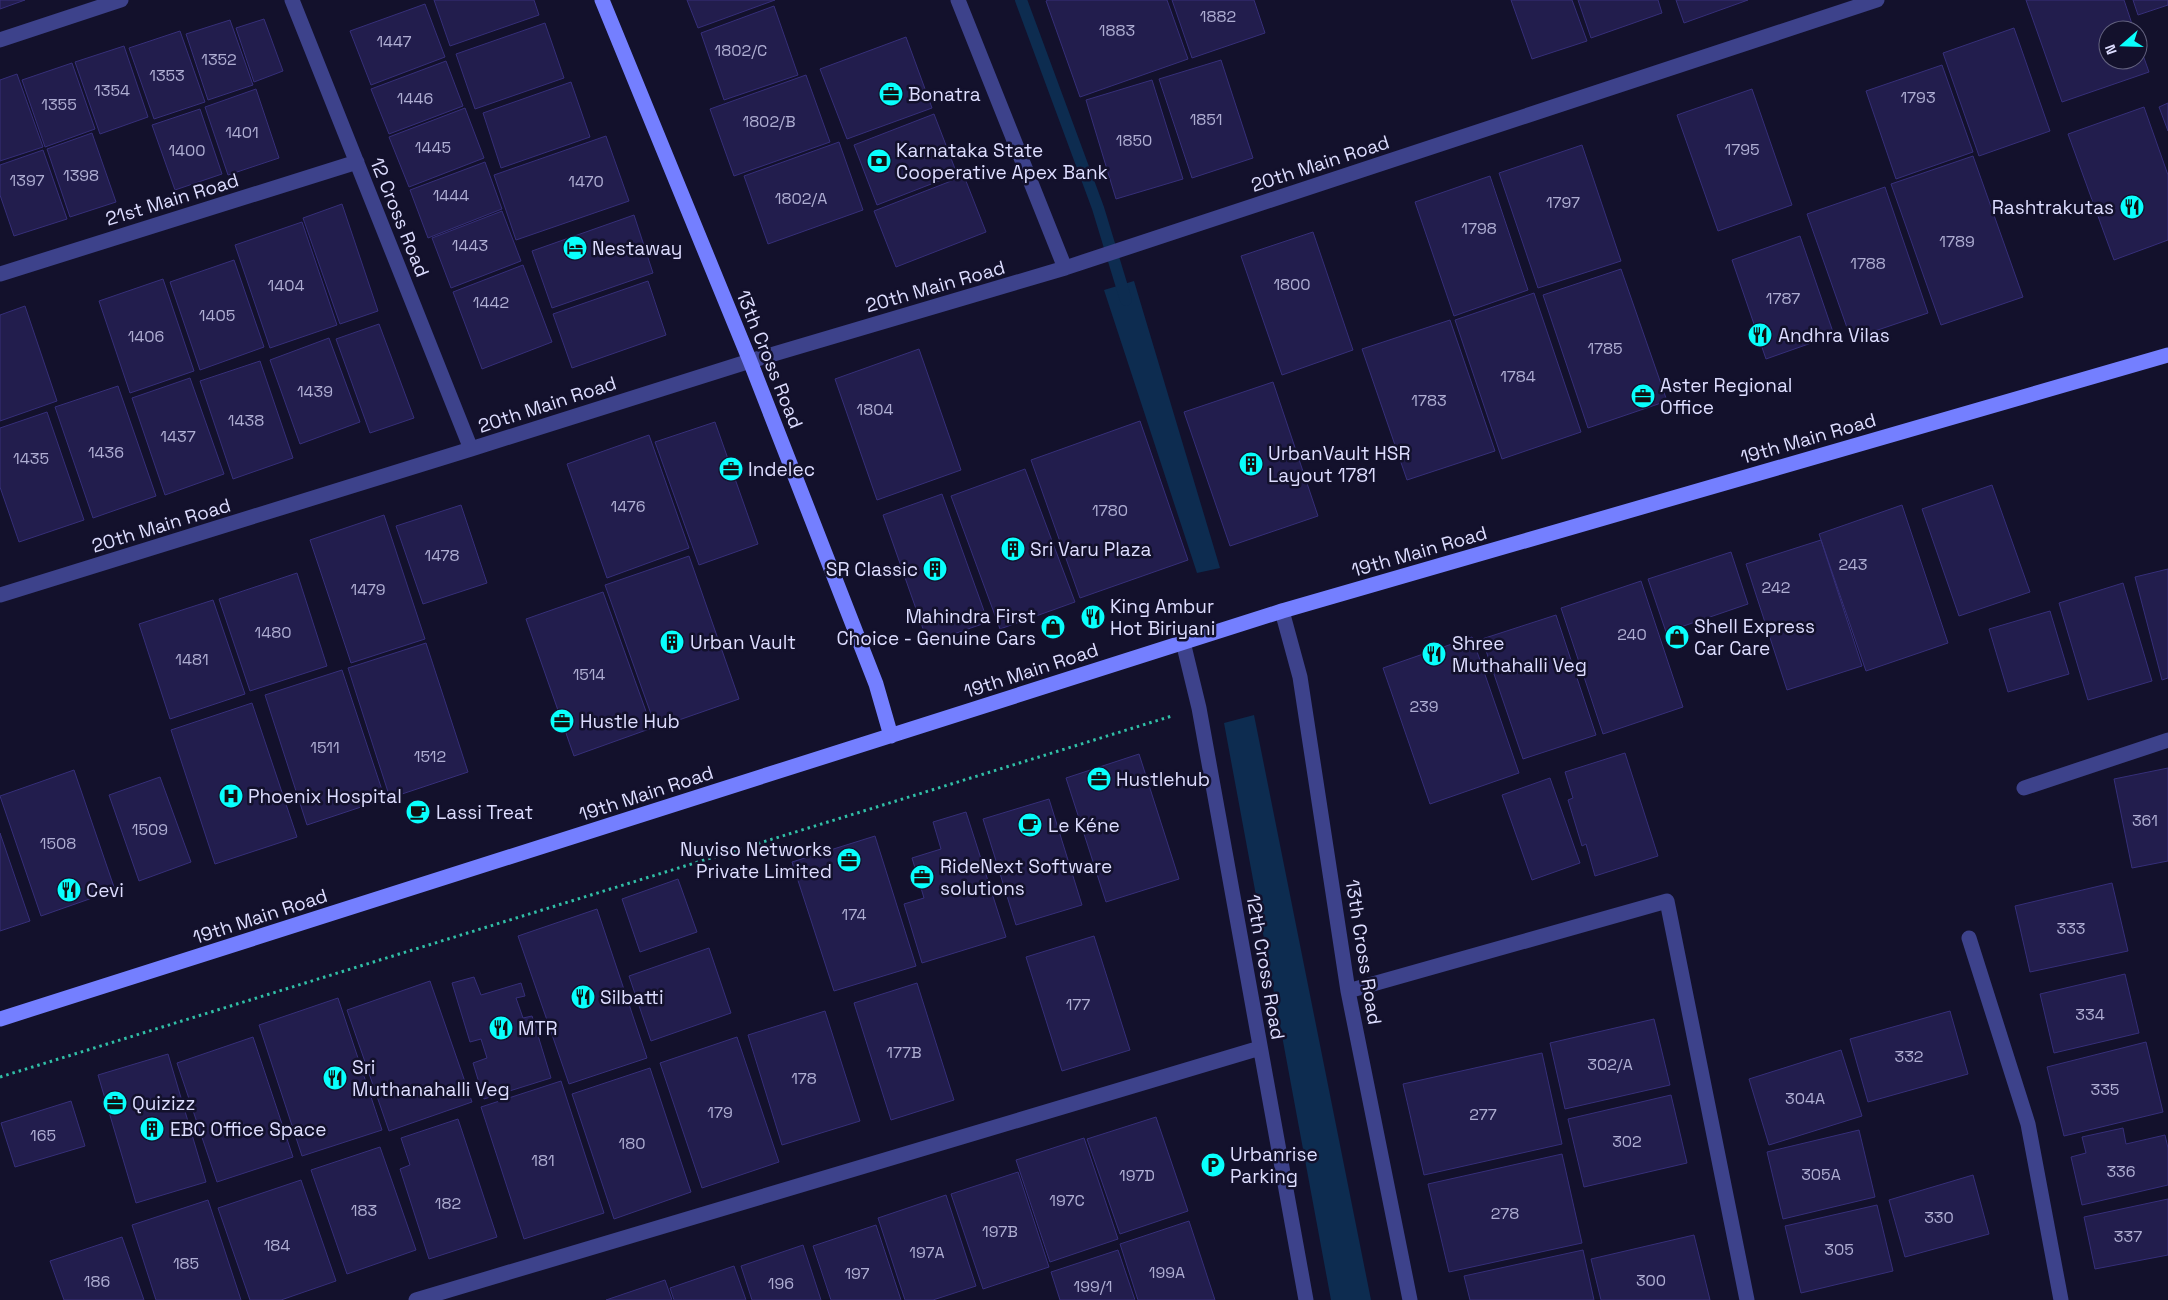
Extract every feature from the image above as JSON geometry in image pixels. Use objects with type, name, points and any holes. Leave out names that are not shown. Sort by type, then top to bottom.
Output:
[{"type":"main road","name":"13th Cross Road","points":[[602,0],[750,361],[876,684],[891,736]]},
{"type":"main road","name":"19th Main Road","points":[[0,1019],[1282,611],[2168,355]]},
{"type":"street","points":[[0,40],[121,0]]},
{"type":"street","name":"12 Cross Road","points":[[292,0],[471,450]]},
{"type":"street","points":[[958,0],[1065,268]]},
{"type":"street","name":"20th Main Road","points":[[0,595],[471,450],[750,361],[1065,268],[1877,0]]},
{"type":"street","name":"21st Main Road","points":[[0,274],[357,162]]},
{"type":"street","name":"13th Cross Road","points":[[1282,611],[1300,677],[1348,991],[1410,1300]]},
{"type":"street","name":"12th Cross Road","points":[[1183,642],[1199,708],[1306,1300]]},
{"type":"street","points":[[2024,788],[2168,740]]},
{"type":"street","points":[[1348,991],[1667,901],[1747,1300]]},
{"type":"street","points":[[1969,938],[2028,1124],[2061,1300]]},
{"type":"street","points":[[416,1300],[1260,1048]]},
{"type":"path","points":[[0,1077],[1199,708]]},
{"type":"water","points":[[1134,281],[1220,568],[1197,573],[1104,290]]},
{"type":"water","points":[[1254,715],[1371,1300],[1331,1300],[1224,723]]},
{"type":"building","points":[[0,0],[25,0],[0,9]]},
{"type":"building","points":[[434,0],[534,0],[539,15],[450,46]]},
{"type":"building","points":[[687,0],[775,0],[698,28]]},
{"type":"building","points":[[1167,0],[1188,59],[1080,97],[1046,1]]},
{"type":"building","points":[[1172,0],[1254,0],[1265,33],[1192,58]]},
{"type":"building","points":[[1511,0],[1572,0],[1587,41],[1532,59]]},
{"type":"building","points":[[1578,0],[1658,0],[1662,13],[1591,38]]},
{"type":"building","points":[[1676,0],[1748,0],[1684,23]]},
{"type":"building","points":[[2026,0],[2124,0],[2131,20],[2098,20],[2098,70],[2148,69],[2149,72],[2062,102]]},
{"type":"building","points":[[2133,0],[2168,0],[2168,5],[2138,15]]},
{"type":"building","points":[[425,4],[445,57],[371,85],[350,31]]},
{"type":"building","points":[[774,6],[798,75],[724,100],[701,33]]},
{"type":"building","points":[[264,19],[283,71],[254,82],[236,28]]},
{"type":"building","points":[[230,20],[253,85],[208,100],[186,34]]},
{"type":"building","points":[[545,23],[564,78],[475,109],[456,54]]},
{"type":"building","points":[[2014,28],[2050,131],[1979,156],[1943,53]]},
{"type":"building","points":[[180,31],[205,102],[154,119],[129,48]]},
{"type":"building","points":[[906,37],[932,108],[847,139],[820,69]]},
{"type":"building","points":[[124,46],[148,117],[100,134],[75,62]]},
{"type":"building","points":[[1221,60],[1253,158],[1192,178],[1159,79]]},
{"type":"building","points":[[446,61],[463,106],[389,134],[371,89]]},
{"type":"building","points":[[72,63],[95,129],[45,147],[22,80]]},
{"type":"building","points":[[1942,65],[1973,152],[1896,179],[1866,91]]},
{"type":"building","points":[[17,74],[43,147],[0,161],[0,80]]},
{"type":"building","points":[[806,75],[830,142],[734,176],[710,109]]},
{"type":"building","points":[[1152,80],[1183,179],[1116,199],[1086,100]]},
{"type":"building","points":[[571,82],[590,137],[501,168],[483,113]]},
{"type":"building","points":[[256,89],[279,158],[228,175],[205,107]]},
{"type":"building","points":[[1752,89],[1792,205],[1718,231],[1677,115]]},
{"type":"building","points":[[2168,103],[2168,131],[2159,107]]},
{"type":"building","name":"Rashtrakutas","points":[[2144,107],[2168,175],[2168,240],[2114,260],[2068,134]]},
{"type":"building","points":[[465,108],[484,158],[409,187],[389,137]]},
{"type":"building","points":[[200,109],[222,174],[175,190],[152,125]]},
{"type":"building","points":[[934,114],[957,174],[877,205],[854,145]]},
{"type":"building","points":[[92,133],[116,202],[70,217],[47,149]]},
{"type":"building","points":[[606,136],[629,201],[516,240],[494,175]]},
{"type":"building","points":[[839,142],[863,210],[768,244],[744,176]]},
{"type":"building","points":[[1582,145],[1621,261],[1538,288],[1499,173]]},
{"type":"building","points":[[43,150],[67,219],[14,236],[0,195],[0,165]]},
{"type":"building","points":[[1973,156],[2023,297],[1941,325],[1891,184]]},
{"type":"building","points":[[485,162],[502,209],[428,238],[410,190]]},
{"type":"building","points":[[964,176],[986,232],[896,267],[874,211]]},
{"type":"building","points":[[1490,176],[1528,290],[1454,316],[1415,202]]},
{"type":"building","points":[[1885,187],[1928,313],[1851,339],[1807,214]]},
{"type":"building","points":[[342,204],[378,311],[340,324],[303,218]]},
{"type":"building","points":[[502,211],[521,261],[451,288],[432,238]]},
{"type":"building","points":[[634,215],[653,273],[552,308],[532,251]]},
{"type":"building","points":[[302,222],[337,325],[270,348],[235,245]]},
{"type":"building","points":[[1313,232],[1353,350],[1282,375],[1241,256]]},
{"type":"building","points":[[1800,236],[1834,335],[1766,359],[1732,260]]},
{"type":"building","points":[[234,260],[264,347],[200,370],[170,282]]},
{"type":"building","points":[[523,265],[552,342],[482,369],[453,292]]},
{"type":"building","points":[[1621,269],[1667,401],[1588,428],[1543,295]]},
{"type":"building","points":[[163,279],[194,371],[130,393],[99,301]]},
{"type":"building","points":[[648,281],[666,335],[572,368],[553,314]]},
{"type":"building","points":[[1534,293],[1581,432],[1502,459],[1455,320]]},
{"type":"building","points":[[25,306],[57,401],[0,421],[0,315]]},
{"type":"building","points":[[1450,320],[1495,451],[1407,480],[1362,349]]},
{"type":"building","points":[[379,324],[414,418],[370,433],[336,339]]},
{"type":"building","points":[[329,338],[360,422],[300,444],[270,360]]},
{"type":"building","points":[[919,349],[961,470],[877,500],[835,379]]},
{"type":"building","points":[[260,361],[293,458],[233,479],[200,381]]},
{"type":"building","points":[[190,378],[224,474],[165,495],[132,398]]},
{"type":"building","name":"UrbanVault HSR Layout 1781","points":[[1273,382],[1318,516],[1230,546],[1184,412]]},
{"type":"building","points":[[118,386],[156,496],[93,518],[55,407]]},
{"type":"building","points":[[47,412],[84,520],[19,542],[0,487],[0,428]]},
{"type":"building","points":[[1140,421],[1188,560],[1080,598],[1031,460]]},
{"type":"building","points":[[715,422],[758,544],[699,565],[655,442]]},
{"type":"building","points":[[649,435],[689,548],[607,578],[567,464]]},
{"type":"building","name":"Sri Varu Plaza","points":[[1025,469],[1075,602],[1000,629],[951,496]]},
{"type":"building","points":[[1992,485],[2030,592],[1959,616],[1922,509]]},
{"type":"building","name":"SR Classic","points":[[942,494],[988,622],[928,643],[883,515]]},
{"type":"building","points":[[461,505],[487,583],[423,604],[396,526]]},
{"type":"building","points":[[1902,505],[1948,643],[1866,671],[1819,534]]},
{"type":"building","points":[[384,515],[425,639],[351,663],[310,540]]},
{"type":"building","points":[[1821,540],[1862,666],[1787,690],[1746,564]]},
{"type":"building","points":[[1731,552],[1748,604],[1666,632],[1648,579]]},
{"type":"building","name":"Urban Vault","points":[[689,556],[739,699],[656,728],[605,585]]},
{"type":"building","points":[[2168,569],[2168,678],[2162,680],[2135,577]]},
{"type":"building","points":[[297,573],[327,666],[250,691],[219,599]]},
{"type":"building","points":[[1641,581],[1683,707],[1603,734],[1561,608]]},
{"type":"building","points":[[2123,583],[2152,681],[2088,700],[2059,603]]},
{"type":"building","points":[[603,592],[652,728],[574,756],[526,619]]},
{"type":"building","points":[[213,600],[245,694],[170,719],[139,624]]},
{"type":"building","points":[[2050,611],[2069,674],[2008,692],[1989,629]]},
{"type":"building","points":[[1556,615],[1596,735],[1523,759],[1482,639]]},
{"type":"building","points":[[1472,637],[1519,773],[1430,804],[1383,668]]},
{"type":"building","points":[[426,643],[468,772],[390,798],[348,668]]},
{"type":"building","points":[[342,670],[385,799],[307,825],[265,695]]},
{"type":"building","name":"Phoenix Hospital","points":[[252,703],[297,837],[215,864],[171,730]]},
{"type":"building","points":[[1625,753],[1658,856],[1595,876],[1586,844],[1582,846],[1568,800],[1573,798],[1565,772]]},
{"type":"building","points":[[1139,754],[1179,879],[1106,902],[1066,778]]},
{"type":"building","points":[[2168,768],[2168,861],[2132,868],[2114,779]]},
{"type":"building","points":[[74,770],[115,890],[41,916],[0,796]]},
{"type":"building","points":[[160,777],[191,862],[139,881],[109,795]]},
{"type":"building","points":[[1550,778],[1580,863],[1532,880],[1502,795]]},
{"type":"building","points":[[1049,799],[1082,905],[1016,925],[983,819]]},
{"type":"building","points":[[966,812],[1006,937],[922,963],[904,904],[924,898],[912,858],[941,849],[933,822]]},
{"type":"building","points":[[0,833],[30,921],[0,931]]},
{"type":"building","points":[[875,836],[916,966],[834,991],[792,862]]},
{"type":"building","points":[[678,879],[697,932],[640,952],[622,899]]},
{"type":"building","points":[[2112,883],[2128,951],[2030,972],[2015,906]]},
{"type":"building","name":"Silbatti","points":[[597,909],[647,1058],[569,1084],[518,936]]},
{"type":"building","points":[[1094,936],[1130,1050],[1062,1071],[1026,957]]},
{"type":"building","points":[[709,948],[731,1013],[651,1041],[629,976]]},
{"type":"building","points":[[2125,974],[2139,1033],[2054,1053],[2040,994]]},
{"type":"building","name":"MTR","points":[[474,977],[481,995],[521,983],[525,996],[516,998],[523,1018],[532,1016],[551,1078],[484,1099],[473,1063],[487,1058],[481,1039],[470,1042],[452,983]]},
{"type":"building","points":[[430,981],[472,1102],[389,1131],[347,1010]]},
{"type":"building","points":[[917,983],[954,1100],[891,1120],[854,1003]]},
{"type":"building","points":[[338,998],[382,1130],[302,1156],[259,1025]]},
{"type":"building","points":[[825,1011],[860,1121],[782,1145],[748,1035]]},
{"type":"building","points":[[1950,1011],[1968,1074],[1868,1102],[1850,1039]]},
{"type":"building","points":[[1654,1019],[1670,1085],[1565,1109],[1550,1043]]},
{"type":"building","points":[[253,1037],[293,1157],[217,1182],[177,1063]]},
{"type":"building","points":[[737,1037],[779,1162],[702,1188],[660,1063]]},
{"type":"building","points":[[2146,1042],[2163,1112],[2064,1136],[2047,1067]]},
{"type":"building","points":[[1841,1050],[1862,1116],[1769,1145],[1749,1079]]},
{"type":"building","points":[[1542,1053],[1562,1144],[1424,1175],[1403,1084]]},
{"type":"building","name":"EBC Office Space","points":[[168,1054],[206,1182],[136,1203],[98,1075]]},
{"type":"building","points":[[650,1068],[691,1192],[614,1219],[572,1094]]},
{"type":"building","points":[[561,1081],[604,1213],[524,1239],[481,1107]]},
{"type":"building","points":[[1671,1095],[1687,1163],[1584,1187],[1568,1119]]},
{"type":"building","points":[[71,1101],[85,1146],[15,1167],[1,1123]]},
{"type":"building","points":[[1156,1117],[1188,1211],[1120,1234],[1087,1139]]},
{"type":"building","points":[[458,1119],[497,1237],[429,1259],[400,1169],[410,1165],[401,1138]]},
{"type":"building","points":[[2123,1128],[2126,1144],[2165,1135],[2168,1148],[2168,1185],[2082,1205],[2071,1157],[2086,1153],[2082,1137]]},
{"type":"building","points":[[1859,1130],[1875,1197],[1783,1219],[1767,1152]]},
{"type":"building","points":[[1084,1138],[1118,1239],[1050,1262],[1016,1160]]},
{"type":"building","points":[[380,1147],[416,1250],[347,1274],[311,1170]]},
{"type":"building","points":[[1562,1154],[1582,1243],[1449,1272],[1428,1184]]},
{"type":"building","points":[[1018,1172],[1049,1267],[983,1289],[951,1194]]},
{"type":"building","points":[[1973,1175],[1989,1234],[1905,1257],[1889,1200]]},
{"type":"building","points":[[301,1180],[336,1281],[281,1300],[250,1300],[218,1208]]},
{"type":"building","points":[[946,1195],[976,1286],[933,1300],[905,1300],[878,1218]]},
{"type":"building","points":[[2168,1199],[2168,1255],[2095,1269],[2084,1217]]},
{"type":"building","points":[[208,1200],[241,1300],[156,1300],[132,1225]]},
{"type":"building","points":[[1877,1205],[1893,1271],[1801,1293],[1785,1226]]},
{"type":"building","points":[[1189,1221],[1215,1300],[1138,1300],[1120,1244]]},
{"type":"building","points":[[876,1225],[901,1300],[831,1300],[813,1246]]},
{"type":"building","points":[[1694,1235],[1710,1300],[1601,1300],[1591,1259]]},
{"type":"building","points":[[122,1237],[144,1300],[64,1300],[50,1261]]},
{"type":"building","points":[[803,1245],[821,1300],[752,1300],[741,1266]]},
{"type":"building","points":[[1118,1250],[1135,1300],[1060,1300],[1051,1272]]},
{"type":"building","points":[[1583,1250],[1594,1300],[1470,1300],[1464,1276]]},
{"type":"building","points":[[734,1266],[746,1300],[674,1300],[670,1288]]},
{"type":"building","points":[[665,1280],[672,1300],[606,1300]]},
{"type":"waterway","points":[[1021,0],[1098,208],[1126,300]]},
{"type":"place","name":"Bonatra","points":[[891,94]]},
{"type":"place","name":"Karnataka State Cooperative Apex Bank","points":[[879,161]]},
{"type":"place","name":"Rashtrakutas","points":[[2132,207]]},
{"type":"place","name":"Nestaway","points":[[575,248]]},
{"type":"place","name":"Andhra Vilas","points":[[1760,335]]},
{"type":"place","name":"Aster Regional Office","points":[[1643,396]]},
{"type":"place","name":"UrbanVault HSR Layout 1781","points":[[1251,464]]},
{"type":"place","name":"Indelec","points":[[731,469]]},
{"type":"place","name":"Sri Varu Plaza","points":[[1013,549]]},
{"type":"place","name":"SR Classic","points":[[935,569]]},
{"type":"place","name":"King Ambur Hot Biriyani","points":[[1093,617]]},
{"type":"place","name":"Mahindra First Choice - Genuine Cars","points":[[1053,627]]},
{"type":"place","name":"Shell Express Car Care","points":[[1677,637]]},
{"type":"place","name":"Urban Vault","points":[[672,642]]},
{"type":"place","name":"Shree Muthahalli Veg","points":[[1434,654]]},
{"type":"place","name":"Hustle Hub","points":[[562,721]]},
{"type":"place","name":"Hustlehub","points":[[1099,779]]},
{"type":"place","name":"Phoenix Hospital","points":[[231,796]]},
{"type":"place","name":"Lassi Treat","points":[[418,812]]},
{"type":"place","name":"Le Kéne","points":[[1030,825]]},
{"type":"place","name":"Nuviso Networks Private Limited","points":[[849,860]]},
{"type":"place","name":"RideNext Software solutions","points":[[922,877]]},
{"type":"place","name":"Cevi","points":[[69,890]]},
{"type":"place","name":"Silbatti","points":[[583,997]]},
{"type":"place","name":"MTR","points":[[501,1028]]},
{"type":"place","name":"Sri Muthanahalli Veg","points":[[335,1078]]},
{"type":"place","name":"Quizizz","points":[[115,1103]]},
{"type":"place","name":"EBC Office Space","points":[[152,1129]]},
{"type":"place","name":"Urbanrise Parking","points":[[1213,1165]]}]
